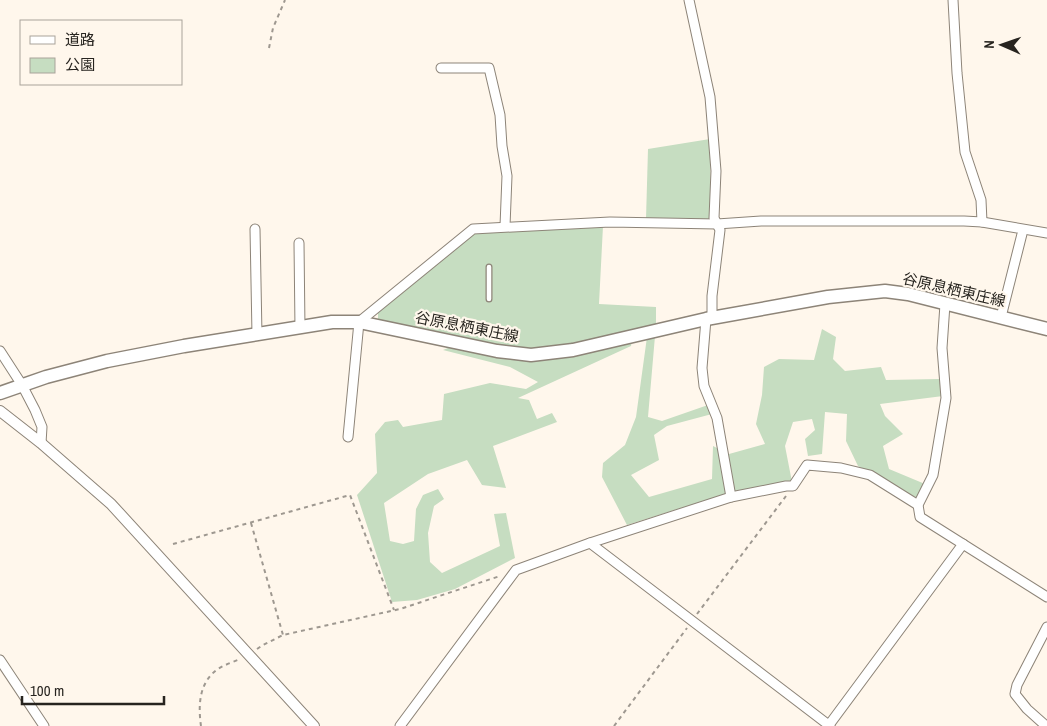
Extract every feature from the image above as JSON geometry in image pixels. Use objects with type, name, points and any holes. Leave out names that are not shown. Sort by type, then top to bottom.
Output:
[{"type":"main road","name":"谷原息栖東庄線","points":[[0,393],[107,361],[332,322],[359,322],[497,351],[531,355],[573,350],[709,318],[828,297],[885,291],[908,294],[1047,328]]},
{"type":"street","points":[[689,0],[710,97],[716,171],[714,218],[720,230],[702,368],[704,386],[717,418],[731,497]]},
{"type":"street","points":[[953,0],[957,72],[965,152],[980,200],[982,222]]},
{"type":"street","points":[[441,68],[489,68],[500,115],[502,146],[507,176],[505,226]]},
{"type":"street","points":[[348,437],[359,322],[473,229],[610,222],[717,224],[761,221],[982,222],[1047,233]]},
{"type":"street","points":[[255,229],[257,335]]},
{"type":"street","points":[[1001,317],[1023,230]]},
{"type":"street","points":[[299,243],[300,328]]},
{"type":"street","points":[[946,304],[942,348],[946,398],[932,475],[918,505],[920,517],[1047,597]]},
{"type":"street","points":[[0,351],[22,385],[42,427],[41,443]]},
{"type":"street","points":[[0,411],[41,443],[111,504],[314,726]]},
{"type":"street","points":[[400,726],[516,570],[590,543],[731,497],[793,486],[807,465],[842,468],[870,475],[918,505]]},
{"type":"street","points":[[590,543],[830,726],[963,544]]},
{"type":"street","points":[[1046,726],[1027,709],[1015,694],[1017,685],[1047,628]]},
{"type":"street","points":[[0,660],[44,726]]},
{"type":"lane","points":[[489,267],[489,299]]},
{"type":"path","points":[[268,48],[273,28],[285,0]]},
{"type":"path","points":[[614,726],[793,486]]},
{"type":"path","points":[[173,544],[350,496],[394,610]]},
{"type":"path","points":[[251,523],[283,635]]},
{"type":"path","points":[[201,726],[201,695],[205,682],[218,669],[249,656],[263,645],[283,635],[394,610],[516,570]]},
{"type":"green space","points":[[710,139],[711,219],[646,219],[648,149]]},
{"type":"green space","points":[[603,226],[599,304],[656,307],[656,324],[575,345],[528,350],[495,346],[378,321],[378,310],[471,235]]},
{"type":"green space","points":[[822,329],[836,337],[833,359],[845,371],[881,367],[886,380],[939,379],[943,396],[880,404],[885,416],[903,434],[883,446],[889,469],[925,484],[919,499],[858,466],[846,441],[847,414],[825,412],[822,454],[808,456],[805,439],[815,430],[812,419],[793,422],[785,446],[792,482],[732,492],[627,525],[602,477],[603,463],[625,445],[636,417],[647,337],[655,336],[648,417],[662,421],[708,405],[712,414],[667,426],[654,435],[659,460],[631,475],[649,497],[712,479],[713,446],[729,454],[765,444],[756,424],[762,395],[764,367],[779,359],[814,360]]},
{"type":"green space","points":[[632,341],[631,346],[518,398],[529,400],[537,419],[552,413],[557,422],[493,446],[506,488],[482,485],[467,460],[428,474],[384,503],[390,541],[403,544],[414,541],[416,509],[423,495],[438,489],[444,499],[434,506],[428,533],[430,562],[442,573],[500,546],[494,514],[506,513],[515,558],[455,589],[417,600],[392,602],[357,495],[377,473],[375,434],[385,422],[398,420],[403,427],[442,420],[444,394],[490,383],[526,389],[538,382],[510,367],[443,350],[453,346],[500,355]]}]
